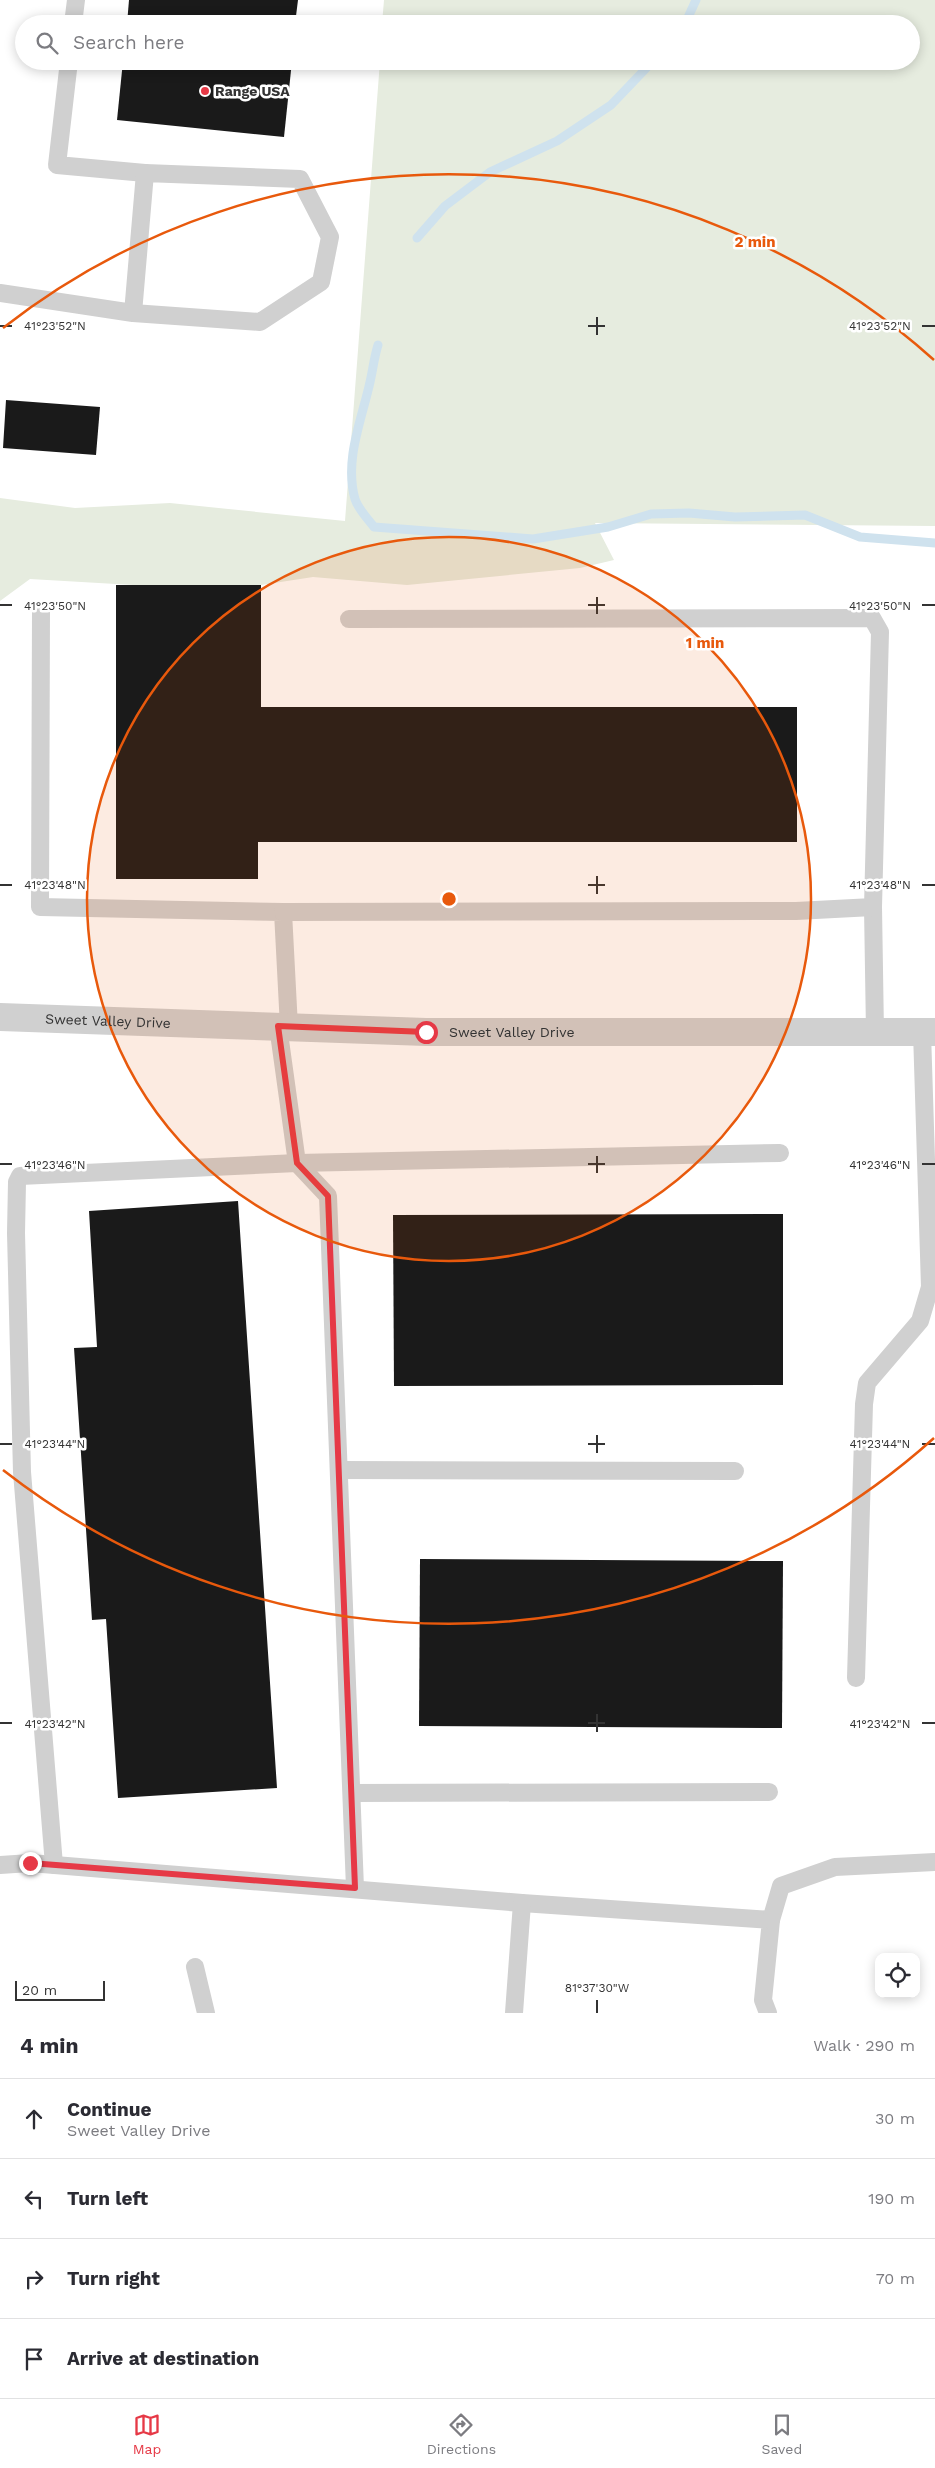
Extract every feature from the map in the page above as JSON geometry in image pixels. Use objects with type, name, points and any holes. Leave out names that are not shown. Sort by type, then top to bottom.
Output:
[{"type":"street","name":"Sweet Valley Drive","points":[[0,1017],[426,1032],[928,1032]]},
{"type":"lane","points":[[74,15],[76,0]]},
{"type":"lane","points":[[0,293],[133,313],[260,322],[321,282],[330,237],[300,179],[146,173],[57,165],[68,70]]},
{"type":"lane","points":[[133,313],[146,173]]},
{"type":"lane","points":[[41,610],[40,907],[283,912],[796,911],[873,907]]},
{"type":"lane","points":[[349,620],[872,618],[880,632],[873,907],[875,1032]]},
{"type":"lane","points":[[283,912],[284,1027],[297,1163],[328,1196],[355,1888]]},
{"type":"lane","points":[[856,1678],[864,1404],[867,1383],[920,1321],[930,1287],[928,1032]]},
{"type":"lane","points":[[54,1865],[22,1472],[16,1233],[17,1182],[20,1176],[297,1163],[780,1153]]},
{"type":"lane","points":[[339,1470],[734,1471]]},
{"type":"lane","points":[[352,1793],[769,1792]]},
{"type":"lane","points":[[768,2013],[763,2000],[771,1920],[782,1886],[835,1867],[935,1862]]},
{"type":"lane","points":[[0,1864],[54,1865],[522,1903],[771,1920]]},
{"type":"lane","points":[[514,2013],[522,1903]]},
{"type":"lane","points":[[196,1967],[206,2013]]},
{"type":"shaded area","points":[[384,0],[935,0],[935,526],[595,523],[614,560],[580,568],[407,585],[313,577],[261,585],[133,585],[30,579],[0,601],[0,498],[75,508],[170,503],[345,521],[379,70],[920,70],[920,15],[383,15]]},
{"type":"building","points":[[129,0],[298,0],[296,15],[128,15]]},
{"type":"building","name":"Range USA","points":[[122,70],[291,70],[284,137],[117,120]]},
{"type":"building","points":[[6,400],[100,407],[96,455],[3,448]]},
{"type":"building","points":[[116,585],[261,585],[261,707],[797,707],[797,842],[258,842],[258,879],[116,879]]},
{"type":"building","points":[[238,1201],[277,1788],[118,1798],[106,1619],[92,1620],[74,1348],[97,1347],[89,1211]]},
{"type":"building","points":[[783,1214],[783,1385],[394,1386],[393,1215]]},
{"type":"building","points":[[420,1559],[783,1561],[782,1728],[419,1726]]},
{"type":"waterway","points":[[689,15],[696,0]]},
{"type":"waterway","points":[[417,238],[445,206],[490,172],[557,141],[611,105],[644,70]]},
{"type":"waterway","points":[[378,345],[355,440],[352,469],[352,484],[356,503],[374,527],[533,539],[608,527],[651,514],[689,513],[735,517],[805,515],[860,537],[935,543]]},
{"type":"place","name":"Range USA","points":[[205,91]]},
{"type":"route","points":[[30,1863],[355,1888],[328,1196],[324,1189],[297,1163],[278,1026],[426,1032]]}]
